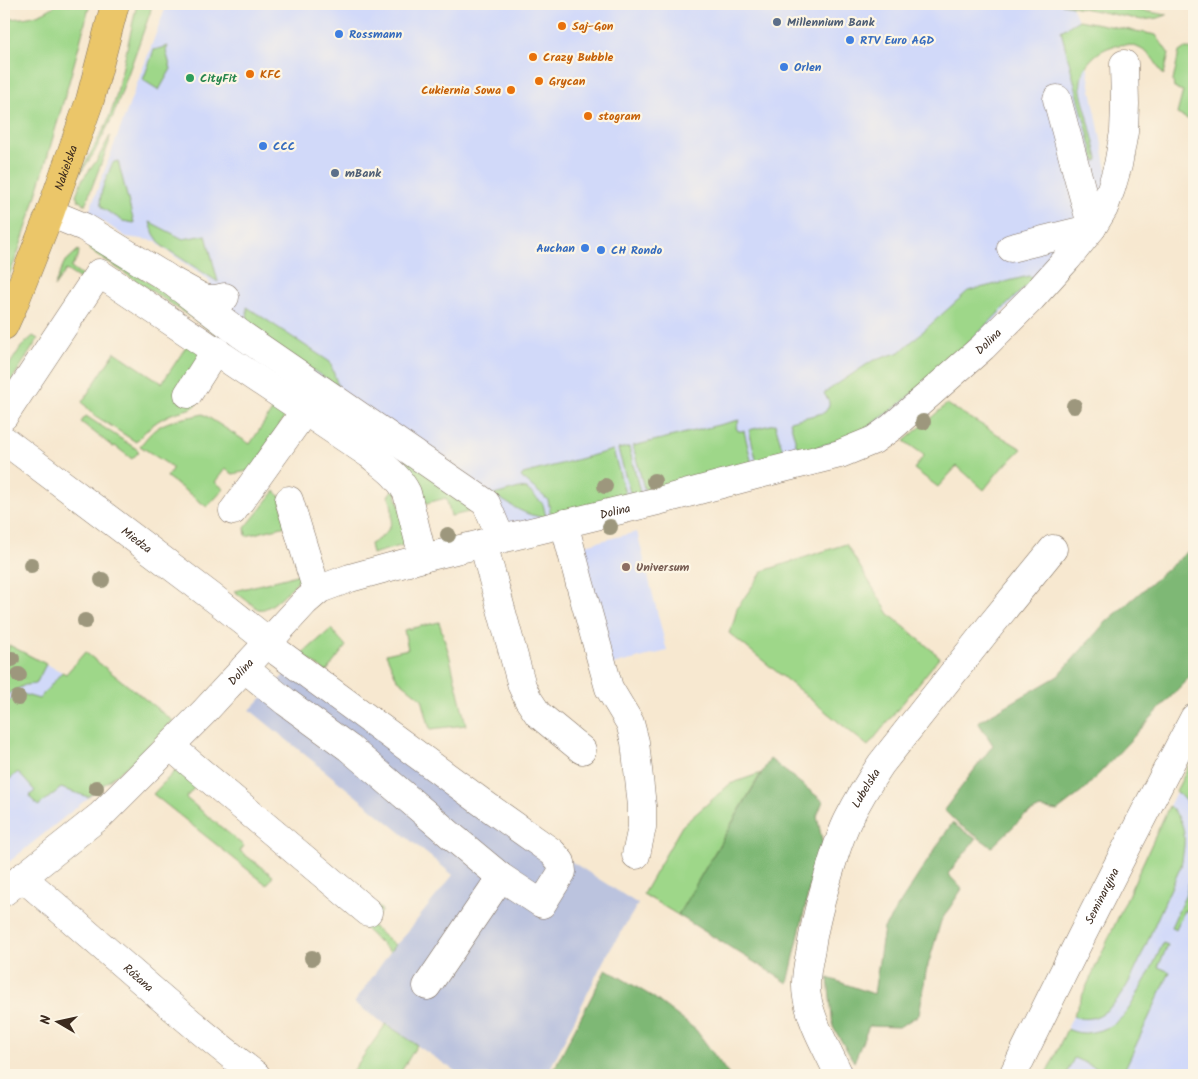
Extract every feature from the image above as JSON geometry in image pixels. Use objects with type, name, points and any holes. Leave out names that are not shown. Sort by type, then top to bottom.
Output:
[{"type":"main road","name":"Nakielska","points":[[4,326],[50,213],[90,100],[114,4]]},
{"type":"street","name":"Dolina","points":[[13,885],[101,815],[204,712],[268,641],[317,591],[350,578],[423,558],[840,454],[874,440],[892,427],[983,347],[1032,298],[1092,228],[1104,208],[1118,165],[1124,132],[1124,64]]},
{"type":"street","points":[[1011,248],[1092,228],[1057,99]]},
{"type":"street","points":[[50,213],[84,226],[201,297],[209,299],[225,297]]},
{"type":"street","points":[[4,416],[99,273],[369,454],[393,473],[407,493],[423,558]]},
{"type":"street","points":[[163,275],[242,335],[486,503],[522,686],[528,700],[538,714],[582,750]]},
{"type":"street","points":[[188,394],[216,350]]},
{"type":"street","points":[[233,511],[305,411]]},
{"type":"street","name":"Miedza","points":[[4,440],[268,641],[279,653],[486,806],[552,852],[561,862],[562,872],[542,904],[501,877]]},
{"type":"street","points":[[289,500],[317,591]]},
{"type":"street","points":[[564,523],[609,688],[630,723],[635,742],[642,806],[642,827],[636,855]]},
{"type":"street","name":"Lubelska","points":[[838,1075],[809,1008],[806,985],[818,910],[840,838],[856,804],[881,764],[990,625],[1053,549]]},
{"type":"street","points":[[244,668],[349,748],[501,877],[427,986]]},
{"type":"street","name":"Seminaryjna","points":[[1013,1075],[1060,978],[1194,718]]},
{"type":"street","points":[[170,746],[368,912]]},
{"type":"street","name":"Różana","points":[[13,885],[182,1015],[256,1075]]},
{"type":"shaded area","name":"CH Rondo","points":[[167,4],[1071,4],[1083,32],[1090,85],[1111,189],[1104,208],[892,427],[501,539],[486,503],[224,313],[208,280],[159,245],[157,241],[126,237],[89,212]]},
{"type":"shaded area","points":[[637,532],[667,651],[612,665],[581,546]]},
{"type":"shaded area","points":[[9,645],[66,674],[135,760],[4,866],[4,675]]},
{"type":"shaded area","points":[[287,672],[638,904],[604,960],[547,1075],[461,1075],[354,1003],[395,945],[453,875],[250,710]]},
{"type":"shaded area","points":[[1194,756],[1194,1075],[1046,1075],[1169,806]]},
{"type":"green space","points":[[57,4],[90,4],[30,216],[16,259],[4,287],[4,19],[32,16],[44,12]]},
{"type":"green space","points":[[137,4],[152,4],[150,13],[113,116],[94,153],[77,178],[111,113]]},
{"type":"green space","points":[[1062,4],[1117,4],[1120,7],[1167,15],[1142,20]]},
{"type":"green space","points":[[1079,20],[1156,35],[1169,54],[1163,75],[1149,54],[1132,46],[1113,46],[1095,55],[1089,62],[1081,80],[1081,89],[1097,161],[1095,161],[1061,31]]},
{"type":"green space","points":[[168,46],[166,51],[171,69],[159,90],[143,80],[154,50]]},
{"type":"green space","points":[[1185,48],[1194,50],[1194,122],[1177,114],[1183,91],[1174,88],[1173,81],[1179,52]]},
{"type":"green space","points":[[110,136],[85,205],[79,201],[76,195],[82,180],[97,160]]},
{"type":"green space","points":[[118,161],[134,223],[123,221],[102,208],[100,198],[105,180],[112,164]]},
{"type":"green space","points":[[150,222],[183,239],[206,235],[218,282],[162,246],[154,234]]},
{"type":"green space","points":[[90,244],[467,499],[469,512],[451,516],[446,498],[419,505],[407,470],[398,456],[89,249]]},
{"type":"green space","points":[[78,250],[78,257],[71,268],[82,276],[80,279],[66,270],[54,287],[64,263]]},
{"type":"green space","points":[[1029,276],[1033,279],[959,352],[900,404],[855,435],[802,452],[797,447],[790,421],[825,412],[829,402],[824,393],[872,361],[900,352],[968,291]]},
{"type":"green space","points":[[247,307],[330,362],[338,386],[248,330]]},
{"type":"green space","points":[[33,336],[38,339],[4,392],[4,373],[21,347]]},
{"type":"green space","points":[[190,341],[200,347],[196,405],[168,415],[158,421],[136,442],[94,415],[82,402],[115,352],[162,383]]},
{"type":"green space","points":[[279,400],[288,411],[253,470],[233,474],[225,469],[215,482],[224,489],[207,507],[167,477],[172,467],[140,446],[152,432],[162,425],[203,414],[250,444]]},
{"type":"green space","points":[[947,404],[1022,449],[998,472],[984,490],[957,466],[938,487],[914,469],[924,455],[904,441]]},
{"type":"green space","points":[[86,416],[138,450],[138,453],[132,459],[115,446],[113,447],[81,422]]},
{"type":"green space","points":[[739,420],[736,427],[738,431],[744,431],[752,464],[645,492],[633,446]]},
{"type":"green space","points":[[775,424],[783,451],[781,457],[757,463],[749,430]]},
{"type":"green space","points":[[629,447],[640,493],[631,496],[618,449]]},
{"type":"green space","points":[[613,450],[626,497],[551,516],[548,500],[521,477],[523,474]]},
{"type":"green space","points":[[394,488],[411,543],[372,554],[370,544],[383,535],[391,524],[392,509],[388,496]]},
{"type":"green space","points":[[519,488],[527,489],[543,504],[546,517],[525,513],[494,495]]},
{"type":"green space","points":[[275,491],[280,496],[286,526],[246,536],[245,528]]},
{"type":"green space","points":[[846,544],[889,614],[940,657],[868,746],[729,633],[737,608],[763,571]]},
{"type":"green space","points":[[1194,546],[1194,670],[1192,674],[1083,791],[1057,811],[1040,808],[1024,816],[992,847],[957,823],[944,810],[993,745],[978,722],[1058,676],[1105,623]]},
{"type":"green space","points":[[302,573],[303,577],[285,594],[275,603],[263,609],[258,609],[234,591],[286,578]]},
{"type":"green space","points":[[439,622],[449,654],[466,725],[430,729],[422,699],[397,679],[386,654],[408,649],[404,630]]},
{"type":"green space","points":[[331,629],[346,646],[326,672],[302,654]]},
{"type":"green space","points":[[9,645],[46,664],[36,684],[25,685],[4,696],[4,675]]},
{"type":"green space","points":[[85,652],[173,721],[135,760],[88,797],[61,788],[38,806],[29,796],[35,791],[18,772],[10,779],[4,773],[4,703],[22,694],[39,699],[62,672],[66,674]]},
{"type":"green space","points":[[1194,756],[1194,816],[1191,807],[1176,791]]},
{"type":"green space","points":[[770,759],[823,801],[817,816],[823,845],[809,890],[788,983],[678,915]]},
{"type":"green space","points":[[178,768],[197,784],[186,798],[244,846],[240,851],[273,876],[267,885],[153,794]]},
{"type":"green space","points":[[761,773],[678,915],[643,894],[682,826],[730,784]]},
{"type":"green space","points":[[1169,806],[1183,827],[1184,849],[1181,866],[1140,960],[1113,1005],[1101,1014],[1088,1018],[1073,1016]]},
{"type":"green space","points":[[952,823],[976,839],[948,874],[962,889],[941,921],[926,972],[919,1015],[899,1027],[869,1026],[854,1062],[833,1027],[828,978],[874,994],[884,928]]},
{"type":"green space","points":[[1194,866],[1194,915],[1184,910],[1176,930],[1171,927],[1185,896]]},
{"type":"green space","points":[[377,906],[382,910],[371,925],[395,945],[390,952],[365,929],[363,924]]},
{"type":"green space","points":[[1163,943],[1168,945],[1158,967],[1170,972],[1122,1075],[1113,1075],[1074,1058],[1066,1075],[1046,1075],[1067,1029],[1075,1032],[1089,1033],[1105,1029],[1123,1016],[1146,978]]},
{"type":"green space","points":[[606,969],[653,997],[696,1030],[729,1075],[552,1075]]},
{"type":"green space","points":[[386,1024],[417,1045],[399,1075],[350,1075]]},
{"type":"place","name":"Millennium Bank","points":[[777,22]]},
{"type":"place","name":"Saj-Gon","points":[[562,26]]},
{"type":"place","name":"Rossmann","points":[[339,34]]},
{"type":"place","name":"RTV Euro AGD","points":[[850,40]]},
{"type":"place","name":"Crazy Bubble","points":[[533,57]]},
{"type":"place","name":"Orlen","points":[[784,67]]},
{"type":"place","name":"KFC","points":[[250,74]]},
{"type":"place","name":"CityFit","points":[[190,78]]},
{"type":"place","name":"Grycan","points":[[539,81]]},
{"type":"place","name":"Cukiernia Sowa","points":[[511,90]]},
{"type":"place","name":"stogram","points":[[588,116]]},
{"type":"place","name":"CCC","points":[[263,146]]},
{"type":"place","name":"mBank","points":[[335,173]]},
{"type":"place","name":"Auchan","points":[[585,248]]},
{"type":"place","name":"CH Rondo","points":[[601,250]]},
{"type":"place","name":"Universum","points":[[626,567]]}]
